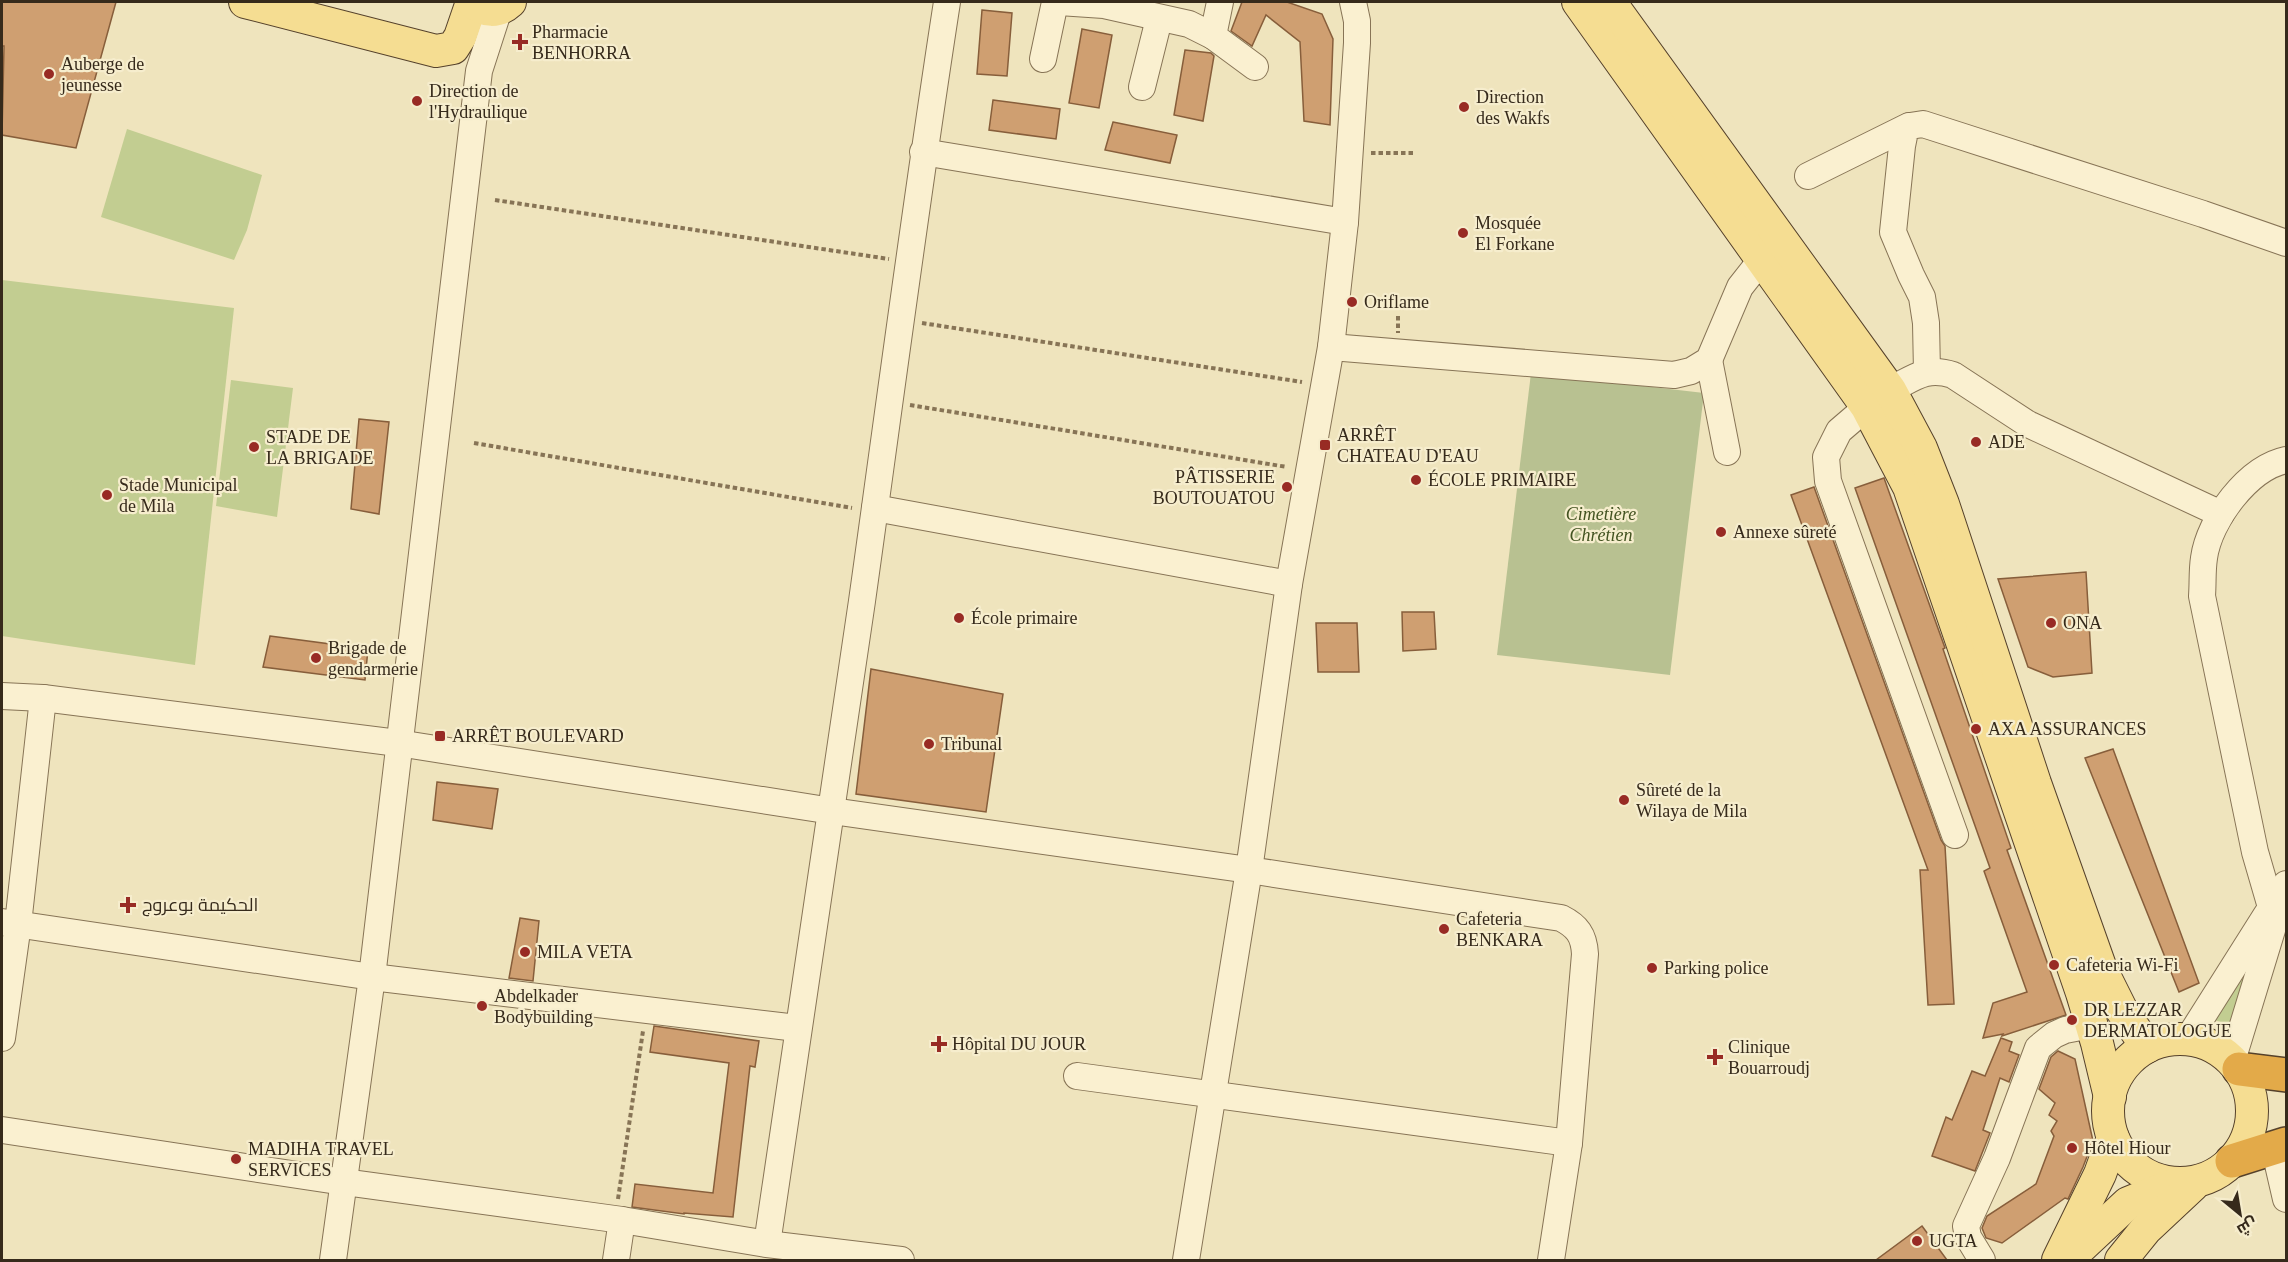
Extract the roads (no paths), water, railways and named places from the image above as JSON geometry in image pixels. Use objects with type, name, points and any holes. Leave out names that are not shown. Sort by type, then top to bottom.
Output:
[{"type":"highway","points":[[2236,1065],[2286,1075]]},
{"type":"highway","points":[[2232,1161],[2280,1146]]},
{"type":"main road","points":[[245,2],[436,51],[453,48],[488,3]]},
{"type":"main road","points":[[1578,2],[1762,259],[1921,448],[1943,504],[2035,783],[2101,969],[2121,1009],[2147,1047]]},
{"type":"main road","points":[[1610,2],[1878,398],[2091,1024],[2110,1097]]},
{"type":"main road","points":[[2057,1260],[2128,1203],[2216,1173],[2232,1161],[2244,1144],[2252,1116],[2248,1087],[2236,1065],[2225,1054],[2208,1044],[2188,1039],[2168,1040],[2147,1047],[2130,1059],[2117,1076],[2110,1097],[2108,1118],[2118,1147],[2128,1203],[2112,1260]]},
{"type":"main road","points":[[2118,1147],[2138,1170],[2157,1179],[2188,1182]]},
{"type":"main road","points":[[2057,1260],[2100,1174],[2118,1147]]},
{"type":"main road","points":[[2121,1260],[2188,1182]]},
{"type":"street","points":[[767,1244],[797,1028],[832,811],[864,508],[908,262],[947,2]]},
{"type":"street","points":[[1043,59],[1057,2],[1104,3],[1160,19],[1189,24],[1213,36],[1255,67]]},
{"type":"street","points":[[1213,36],[1220,2]]},
{"type":"street","points":[[1186,1260],[1249,870],[1289,585],[1331,347],[1345,222],[1358,43],[1353,2]]},
{"type":"street","points":[[333,1260],[372,977],[478,71],[488,3]]},
{"type":"street","points":[[1142,87],[1160,19]]},
{"type":"street","points":[[453,48],[478,71]]},
{"type":"street","points":[[1808,176],[1909,126],[1923,124],[2286,243]]},
{"type":"street","points":[[1909,126],[1903,136],[1893,232],[1922,297],[1926,323],[1927,372]]},
{"type":"street","points":[[923,152],[1345,222]]},
{"type":"street","points":[[1727,452],[1709,360],[1740,287],[1762,259]]},
{"type":"street","points":[[1331,347],[1674,375],[1691,371],[1709,360]]},
{"type":"street","points":[[1955,835],[1828,481],[1826,457],[1839,431],[1878,398],[1927,372],[1939,370],[1953,375],[2028,424],[2221,514]]},
{"type":"street","points":[[2278,913],[2255,852],[2202,596],[2204,557],[2214,523],[2257,473],[2278,461],[2286,460]]},
{"type":"street","points":[[864,508],[1289,585]]},
{"type":"street","points":[[2,696],[43,698],[398,743],[832,811],[1249,870],[1561,918],[1576,927],[1585,943],[1585,954],[1569,1143],[1551,1260]]},
{"type":"street","points":[[2,1038],[10,923],[43,698]]},
{"type":"street","points":[[2236,1065],[2286,884]]},
{"type":"street","points":[[2188,1039],[2278,913]]},
{"type":"street","points":[[10,923],[372,977],[797,1028]]},
{"type":"street","points":[[1982,1260],[1968,1237],[1966,1226],[1997,1158],[2038,1048],[2054,1035],[2065,1030],[2091,1024]]},
{"type":"street","points":[[1077,1076],[1569,1143]]},
{"type":"street","points":[[2,1130],[344,1182],[618,1219],[767,1244],[895,1260]]},
{"type":"street","points":[[2280,1146],[2286,1199]]},
{"type":"street","points":[[616,1260],[618,1219]]},
{"type":"place","name":"Pharmacie BENHORRA","points":[[520,42]]},
{"type":"place","name":"Auberge de jeunesse","points":[[49,74]]},
{"type":"place","name":"Direction de l'Hydraulique","points":[[417,101]]},
{"type":"place","name":"Direction des Wakfs","points":[[1464,107]]},
{"type":"place","name":"Mosquée El Forkane","points":[[1463,233]]},
{"type":"place","name":"Oriflame","points":[[1352,302]]},
{"type":"place","name":"ADE","points":[[1976,442]]},
{"type":"place","name":"ARRÊT CHATEAU D'EAU","points":[[1325,445]]},
{"type":"place","name":"STADE DE LA BRIGADE","points":[[254,447]]},
{"type":"place","name":"ÉCOLE PRIMAIRE","points":[[1416,480]]},
{"type":"place","name":"PÂTISSERIE BOUTOUATOU","points":[[1287,487]]},
{"type":"place","name":"Stade Municipal de Mila","points":[[107,495]]},
{"type":"place","name":"Annexe sûreté","points":[[1721,532]]},
{"type":"place","name":"École primaire","points":[[959,618]]},
{"type":"place","name":"ONA","points":[[2051,623]]},
{"type":"place","name":"Brigade de gendarmerie","points":[[316,658]]},
{"type":"place","name":"AXA ASSURANCES","points":[[1976,729]]},
{"type":"place","name":"ARRÊT BOULEVARD","points":[[440,736]]},
{"type":"place","name":"Tribunal","points":[[929,744]]},
{"type":"place","name":"Sûreté de la Wilaya de Mila","points":[[1624,800]]},
{"type":"place","name":"الحكيمة بوعروج","points":[[128,905]]},
{"type":"place","name":"Cafeteria BENKARA","points":[[1444,929]]},
{"type":"place","name":"MILA VETA","points":[[525,952]]},
{"type":"place","name":"Cafeteria Wi-Fi","points":[[2054,965]]},
{"type":"place","name":"Parking police","points":[[1652,968]]},
{"type":"place","name":"Abdelkader Bodybuilding","points":[[482,1006]]},
{"type":"place","name":"DR LEZZAR DERMATOLOGUE","points":[[2072,1020]]},
{"type":"place","name":"Hôpital DU JOUR","points":[[939,1044]]},
{"type":"place","name":"Clinique Bouarroudj","points":[[1715,1057]]},
{"type":"place","name":"Hôtel Hiour","points":[[2072,1148]]},
{"type":"place","name":"MADIHA TRAVEL SERVICES","points":[[236,1159]]},
{"type":"place","name":"UGTA","points":[[1917,1241]]},
{"type":"park label","name":"Cimetière Chrétien","points":[[1601,524]]}]
